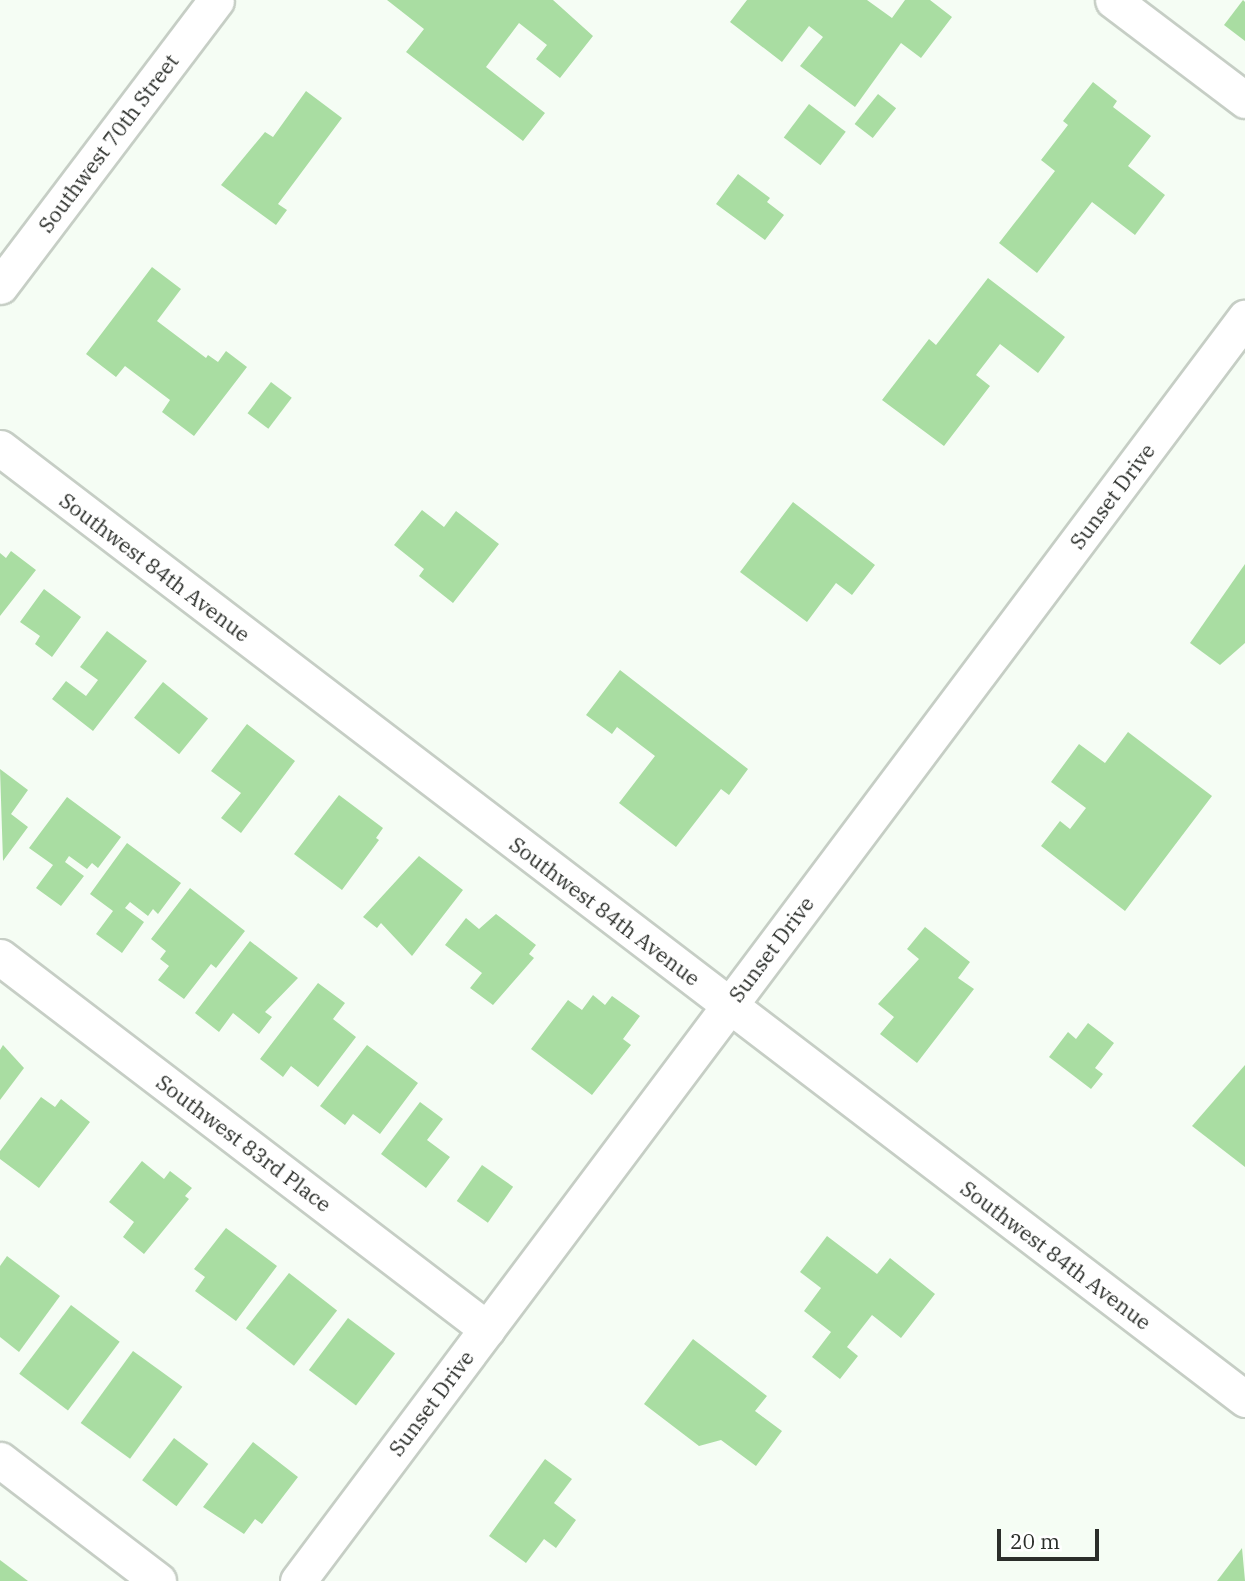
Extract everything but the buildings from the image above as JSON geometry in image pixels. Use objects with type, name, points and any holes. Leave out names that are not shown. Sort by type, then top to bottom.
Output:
[{"type":"street","name":"Southwest 70th Street","points":[[0,286],[216,0]]},
{"type":"street","points":[[1113,0],[1245,100]]},
{"type":"street","name":"Sunset Drive","points":[[298,1581],[1245,318]]},
{"type":"street","name":"Southwest 84th Avenue","points":[[0,448],[1245,1399]]},
{"type":"street","name":"Southwest 83rd Place","points":[[0,957],[487,1329]]},
{"type":"street","points":[[0,1460],[158,1581]]}]
